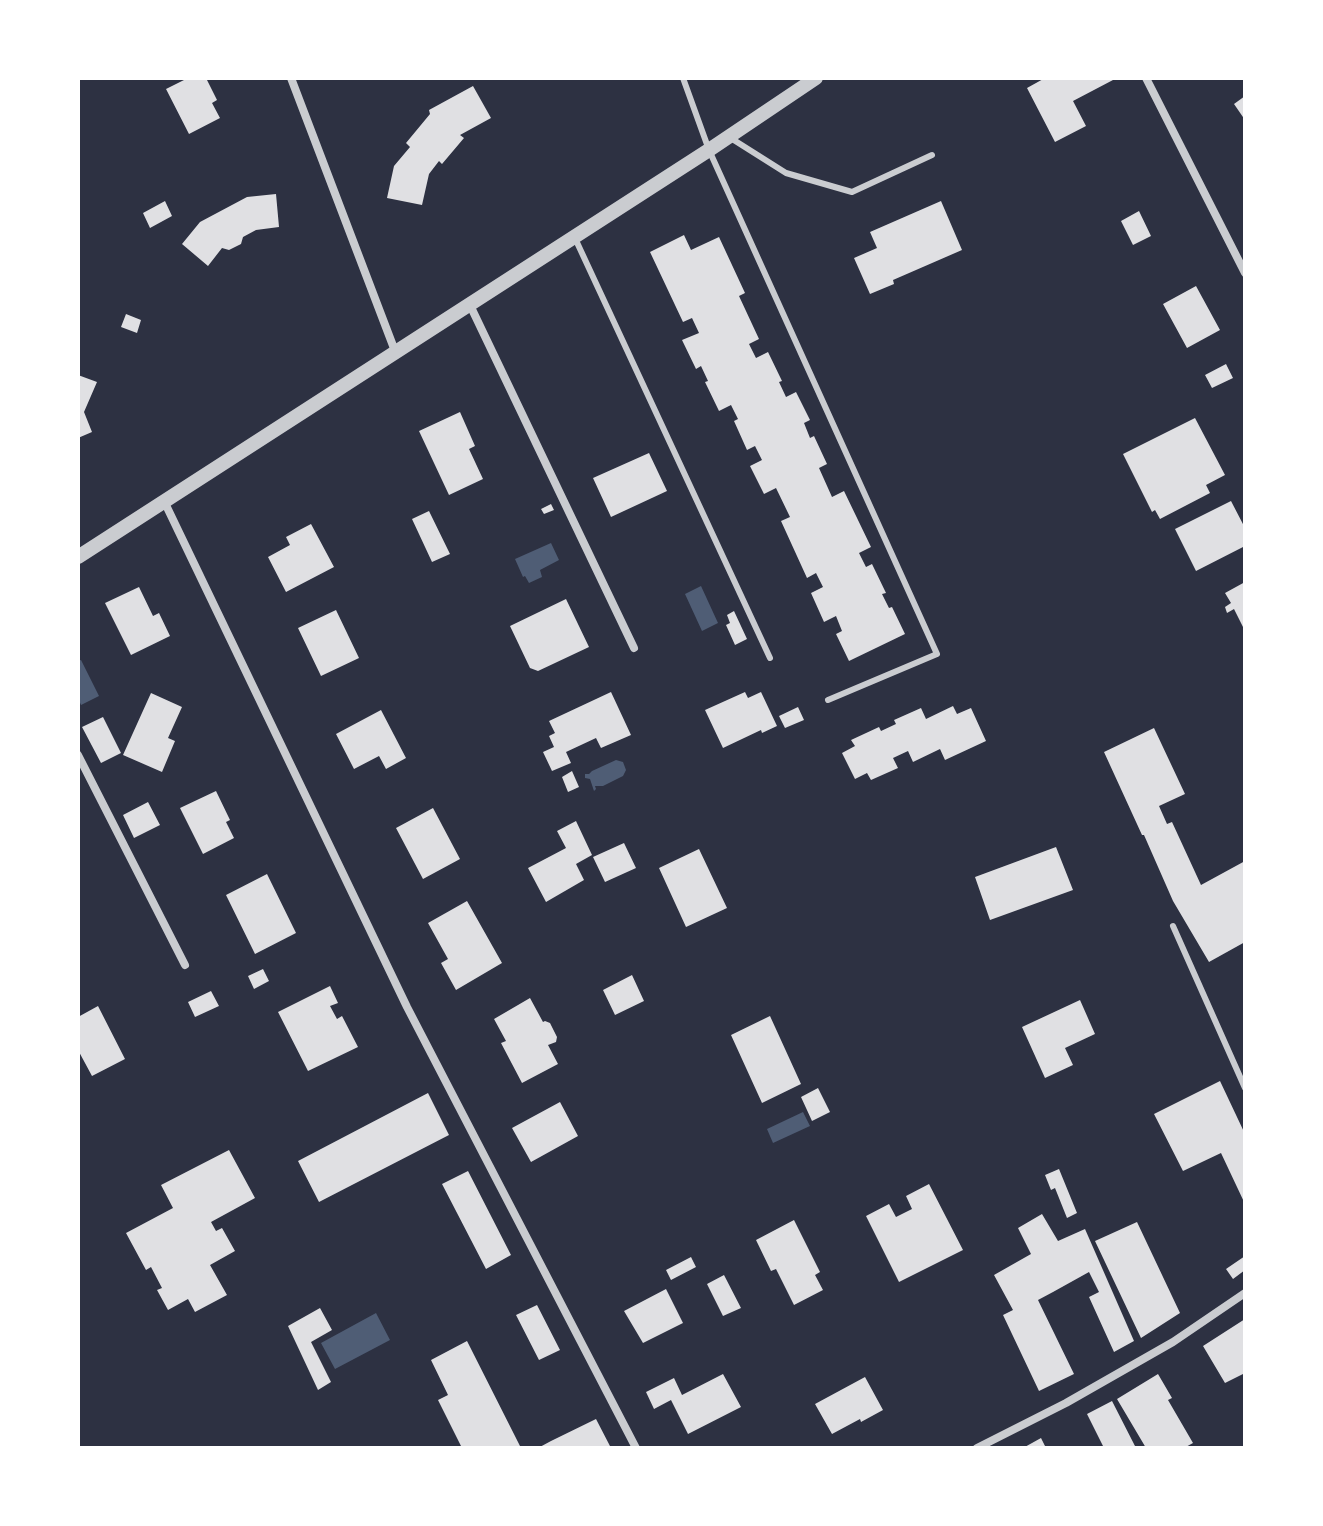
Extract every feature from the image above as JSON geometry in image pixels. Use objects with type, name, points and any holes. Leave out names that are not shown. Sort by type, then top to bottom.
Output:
[{"type":"street","points":[[291,78],[395,351]]},
{"type":"street","points":[[78,557],[816,78]]},
{"type":"street","points":[[1146,78],[1245,273]]},
{"type":"street","points":[[469,303],[634,648]]},
{"type":"street","points":[[164,501],[407,1007],[636,1448]]},
{"type":"street","points":[[78,755],[185,965]]},
{"type":"street","points":[[977,1448],[1080,1396],[1173,1342],[1242,1294]]},
{"type":"lane","points":[[683,78],[709,150],[937,654],[828,700]]},
{"type":"lane","points":[[728,137],[786,173],[852,192],[932,155]]},
{"type":"lane","points":[[574,236],[770,658]]},
{"type":"lane","points":[[1173,926],[1245,1088]]},
{"type":"water","points":[[551,543],[559,560],[540,570],[542,577],[529,583],[515,559]]},
{"type":"water","points":[[701,586],[718,623],[702,631],[685,594]]},
{"type":"water","points":[[81,660],[99,696],[81,705],[78,698],[78,661]]},
{"type":"water","points":[[616,760],[623,762],[626,770],[623,776],[603,786],[595,786],[594,791],[585,774]]},
{"type":"water","points":[[803,1112],[810,1126],[773,1143],[767,1129]]},
{"type":"water","points":[[376,1313],[390,1340],[335,1369],[321,1343]]},
{"type":"building","points":[[188,78],[206,78],[217,100],[212,103],[220,118],[189,134],[166,89]]},
{"type":"building","points":[[1045,78],[1113,80],[1073,101],[1086,126],[1055,142],[1027,88]]},
{"type":"building","points":[[473,86],[491,118],[460,135],[464,138],[442,164],[439,161],[429,174],[422,205],[387,198],[394,166],[410,147],[406,143],[430,114],[429,110]]},
{"type":"building","points":[[1245,96],[1245,120],[1234,104]]},
{"type":"building","points":[[276,194],[279,227],[256,230],[243,237],[241,244],[229,250],[222,248],[208,266],[182,244],[200,222],[247,197]]},
{"type":"building","points":[[165,201],[172,216],[150,228],[143,213]]},
{"type":"building","points":[[941,201],[962,250],[893,280],[894,284],[870,294],[854,258],[877,248],[870,232]]},
{"type":"building","points":[[1139,211],[1151,236],[1133,245],[1121,221]]},
{"type":"building","points":[[684,235],[691,250],[719,237],[745,293],[739,296],[759,339],[749,344],[756,358],[768,352],[786,397],[796,392],[810,420],[804,423],[810,438],[814,436],[827,464],[819,468],[832,497],[844,491],[871,547],[859,553],[866,567],[872,564],[886,593],[882,594],[905,634],[849,661],[836,634],[842,631],[836,616],[824,622],[811,593],[823,587],[816,573],[807,578],[781,521],[790,517],[776,488],[764,494],[750,466],[762,460],[755,446],[747,450],[734,421],[738,419],[731,405],[719,411],[701,366],[696,369],[682,340],[699,333],[692,318],[683,322],[650,252]]},
{"type":"building","points":[[1196,286],[1220,330],[1187,348],[1163,304]]},
{"type":"building","points":[[126,314],[141,320],[137,333],[121,327]]},
{"type":"building","points":[[1226,364],[1233,378],[1212,388],[1205,375]]},
{"type":"building","points":[[78,375],[97,382],[84,412],[92,432],[78,438]]},
{"type":"building","points":[[460,412],[475,446],[469,449],[483,479],[449,495],[419,431]]},
{"type":"building","points":[[1195,418],[1225,475],[1206,485],[1210,493],[1160,519],[1155,510],[1152,512],[1123,454]]},
{"type":"building","points":[[649,453],[667,491],[611,517],[593,478]]},
{"type":"building","points":[[1231,501],[1245,528],[1245,546],[1196,571],[1175,529]]},
{"type":"building","points":[[551,504],[554,510],[544,514],[541,509]]},
{"type":"building","points":[[429,511],[450,554],[432,562],[412,519]]},
{"type":"building","points":[[311,524],[334,567],[286,592],[268,557],[290,545],[286,537]]},
{"type":"building","points":[[1245,582],[1245,631],[1234,609],[1227,613],[1225,607],[1231,603],[1225,593]]},
{"type":"building","points":[[139,587],[153,616],[159,613],[170,636],[131,655],[105,603]]},
{"type":"building","points":[[566,599],[589,647],[538,671],[530,668],[510,626]]},
{"type":"building","points":[[336,610],[359,658],[321,676],[298,628]]},
{"type":"building","points":[[734,611],[747,639],[735,645],[726,625],[730,623],[727,615]]},
{"type":"building","points":[[611,692],[631,735],[601,748],[596,738],[566,752],[571,763],[552,771],[543,752],[554,747],[549,736],[555,733],[549,721]]},
{"type":"building","points":[[745,692],[748,698],[761,692],[777,726],[723,748],[705,710]]},
{"type":"building","points":[[151,693],[182,707],[168,738],[175,741],[162,772],[123,755]]},
{"type":"building","points":[[953,706],[957,714],[971,708],[986,741],[945,760],[940,749],[913,762],[908,751],[893,758],[898,768],[871,780],[867,773],[855,779],[842,753],[855,746],[851,740],[879,727],[881,731],[896,724],[894,720],[921,708],[926,719]]},
{"type":"building","points":[[798,707],[804,720],[785,728],[779,716]]},
{"type":"building","points":[[381,710],[406,758],[386,769],[379,756],[354,769],[336,734]]},
{"type":"building","points":[[103,717],[121,753],[101,763],[82,727]]},
{"type":"building","points":[[1154,728],[1185,794],[1159,806],[1167,824],[1172,822],[1201,885],[1245,861],[1245,942],[1209,962],[1173,901],[1104,752]]},
{"type":"building","points":[[572,771],[579,787],[568,792],[562,777]]},
{"type":"building","points":[[216,791],[230,820],[226,822],[234,838],[203,854],[180,808]]},
{"type":"building","points":[[148,802],[160,825],[134,838],[123,815]]},
{"type":"building","points":[[433,808],[460,859],[423,879],[396,828]]},
{"type":"building","points":[[576,821],[592,855],[576,864],[584,880],[546,902],[528,868],[566,848],[557,831]]},
{"type":"building","points":[[624,843],[636,868],[605,882],[593,857]]},
{"type":"building","points":[[1056,847],[1073,890],[990,920],[975,877]]},
{"type":"building","points":[[699,849],[727,908],[686,927],[659,868]]},
{"type":"building","points":[[267,874],[296,933],[255,954],[226,895]]},
{"type":"building","points":[[467,901],[502,963],[456,990],[441,963],[448,959],[428,923]]},
{"type":"building","points":[[263,969],[269,981],[254,989],[248,976]]},
{"type":"building","points":[[632,975],[644,1001],[615,1015],[603,990]]},
{"type":"building","points":[[330,986],[338,1003],[330,1006],[337,1019],[342,1016],[358,1047],[308,1071],[278,1012]]},
{"type":"building","points":[[211,991],[219,1006],[195,1017],[188,1002]]},
{"type":"building","points":[[530,998],[543,1022],[550,1023],[557,1037],[556,1042],[548,1045],[558,1064],[522,1083],[501,1043],[506,1041],[494,1019]]},
{"type":"building","points":[[1080,1000],[1095,1034],[1065,1048],[1073,1065],[1045,1078],[1022,1027]]},
{"type":"building","points":[[98,1006],[125,1059],[92,1076],[78,1050],[78,1017]]},
{"type":"building","points":[[770,1016],[801,1084],[762,1103],[731,1035]]},
{"type":"building","points":[[1220,1081],[1245,1134],[1245,1204],[1221,1153],[1183,1171],[1154,1114]]},
{"type":"building","points":[[818,1088],[830,1112],[812,1121],[801,1097]]},
{"type":"building","points":[[428,1093],[449,1135],[319,1202],[298,1161]]},
{"type":"building","points":[[560,1102],[578,1136],[531,1162],[512,1128]]},
{"type":"building","points":[[229,1150],[255,1198],[211,1222],[216,1231],[222,1228],[235,1251],[210,1265],[227,1295],[195,1312],[188,1299],[168,1310],[157,1290],[162,1288],[151,1267],[146,1270],[126,1233],[173,1208],[161,1185]]},
{"type":"building","points":[[1059,1169],[1077,1213],[1067,1218],[1055,1188],[1051,1190],[1045,1175]]},
{"type":"building","points":[[468,1171],[511,1255],[486,1269],[442,1184]]},
{"type":"building","points":[[929,1184],[963,1250],[899,1282],[866,1216],[889,1204],[896,1217],[912,1209],[906,1196]]},
{"type":"building","points":[[1042,1214],[1058,1241],[1085,1229],[1134,1341],[1114,1352],[1089,1297],[1099,1292],[1089,1272],[1038,1300],[1074,1374],[1039,1391],[1003,1315],[1013,1310],[994,1275],[1031,1254],[1018,1228]]},
{"type":"building","points":[[794,1220],[820,1272],[815,1275],[823,1290],[794,1305],[776,1269],[771,1271],[756,1240]]},
{"type":"building","points":[[1137,1222],[1180,1313],[1141,1338],[1095,1241]]},
{"type":"building","points":[[1245,1256],[1245,1270],[1233,1279],[1226,1269]]},
{"type":"building","points":[[691,1257],[696,1267],[671,1280],[666,1270]]},
{"type":"building","points":[[724,1275],[741,1308],[723,1316],[707,1284]]},
{"type":"building","points":[[666,1289],[683,1323],[643,1343],[624,1311]]},
{"type":"building","points":[[537,1305],[560,1350],[539,1360],[516,1315]]},
{"type":"building","points":[[320,1308],[332,1330],[311,1342],[331,1382],[318,1390],[288,1326]]},
{"type":"building","points":[[1245,1319],[1245,1373],[1225,1383],[1203,1346]]},
{"type":"building","points":[[467,1341],[521,1448],[462,1448],[438,1400],[448,1395],[431,1360]]},
{"type":"building","points":[[723,1374],[741,1407],[688,1434],[671,1400],[654,1409],[646,1392],[674,1378],[682,1395]]},
{"type":"building","points":[[1158,1374],[1172,1398],[1168,1400],[1193,1443],[1184,1448],[1146,1448],[1117,1399]]},
{"type":"building","points":[[865,1377],[883,1410],[832,1434],[815,1404]]},
{"type":"building","points":[[1112,1401],[1136,1448],[1104,1448],[1087,1414]]},
{"type":"building","points":[[596,1419],[611,1448],[538,1448],[551,1441]]},
{"type":"building","points":[[1041,1438],[1046,1448],[1023,1448]]}]
